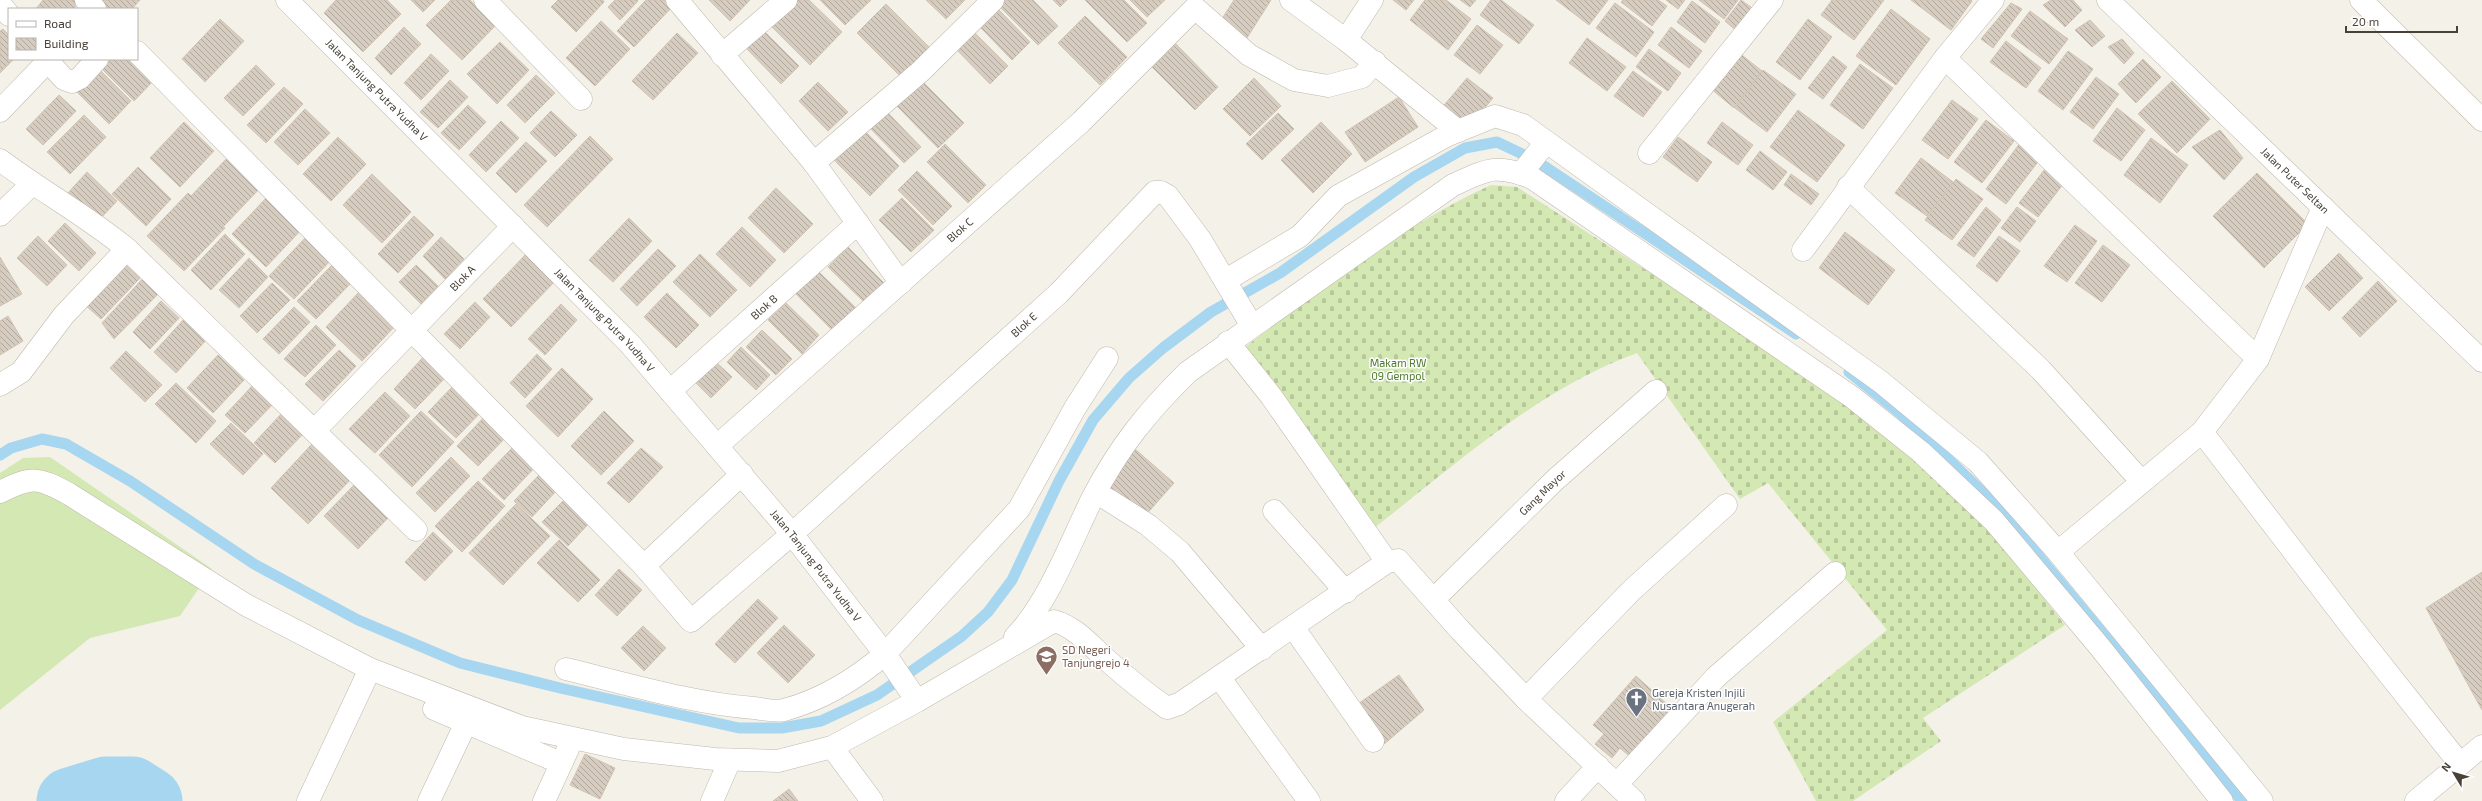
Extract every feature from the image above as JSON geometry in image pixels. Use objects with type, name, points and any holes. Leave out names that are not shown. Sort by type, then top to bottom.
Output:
[{"type":"street","points":[[86,0],[94,8]]},
{"type":"street","name":"Jalan Tanjung Putra Yudha V","points":[[287,0],[630,344],[792,534],[889,660],[915,697]]},
{"type":"street","points":[[485,0],[582,99]]},
{"type":"street","points":[[677,0],[814,164],[901,283]]},
{"type":"street","points":[[722,55],[786,0]]},
{"type":"street","points":[[814,164],[920,71],[993,0]]},
{"type":"street","points":[[1291,0],[1375,62],[1458,131]]},
{"type":"street","points":[[1346,40],[1372,0]]},
{"type":"street","points":[[1649,153],[1772,0]]},
{"type":"street","points":[[1803,250],[1848,187],[1945,58],[1993,0]]},
{"type":"street","name":"Jalan Puter Seltan","points":[[2108,0],[2482,362]]},
{"type":"street","points":[[2361,0],[2482,120]]},
{"type":"street","points":[[0,4],[8,14]]},
{"type":"street","name":"Blok C","points":[[717,446],[1081,122],[1195,8],[1248,55],[1294,80],[1328,86],[1362,77],[1375,62]]},
{"type":"street","points":[[138,53],[644,566],[691,621],[792,534]]},
{"type":"street","points":[[1945,58],[2258,359]]},
{"type":"street","points":[[0,111],[47,60],[64,79],[72,82],[80,78],[96,60]]},
{"type":"street","points":[[1248,319],[1229,284],[1300,236],[1338,196],[1458,131],[1495,116],[1523,125],[1545,143],[1881,382],[1978,462],[2058,552],[2262,801]]},
{"type":"street","points":[[1522,173],[1545,143]]},
{"type":"street","points":[[0,160],[32,184],[110,234],[127,249],[416,530]]},
{"type":"street","points":[[998,654],[1025,627],[1040,605],[1094,495],[1124,444],[1154,405],[1188,372],[1228,342],[1248,319],[1453,185],[1486,170],[1513,170],[1532,178],[1762,334],[1852,397],[1921,452],[1994,521],[2099,646],[2222,801]]},
{"type":"street","points":[[0,216],[32,184]]},
{"type":"street","points":[[1848,187],[2041,370],[2142,482]]},
{"type":"street","name":"Blok E","points":[[792,534],[1059,293],[1155,192],[1161,192],[1168,196],[1200,239],[1229,284]]},
{"type":"street","points":[[2058,552],[2202,432],[2258,359],[2323,207]]},
{"type":"street","name":"Blok B","points":[[670,391],[858,223]]},
{"type":"street","name":"Blok A","points":[[314,431],[411,329],[513,226]]},
{"type":"street","points":[[0,385],[21,372],[64,315],[127,249]]},
{"type":"street","points":[[1228,342],[1271,396],[1387,562]]},
{"type":"street","points":[[566,669],[680,698],[740,707],[783,710],[828,692],[869,667],[889,660],[1019,509],[1074,408],[1107,358]]},
{"type":"street","name":"Gang Mayor","points":[[1434,599],[1555,480],[1656,391]]},
{"type":"street","points":[[2202,432],[2353,629],[2460,764]]},
{"type":"street","points":[[644,566],[742,474]]},
{"type":"street","points":[[0,492],[26,481],[43,480],[69,494],[246,605],[368,674],[466,723],[561,763]]},
{"type":"street","points":[[1107,499],[1148,525],[1180,552],[1262,648]]},
{"type":"street","points":[[1526,699],[1632,590],[1726,505]]},
{"type":"street","points":[[1274,511],[1346,592]]},
{"type":"street","points":[[368,674],[522,727],[573,739],[624,749],[730,760],[778,761],[832,748],[915,697],[998,654],[1054,621],[1064,624],[1077,632],[1109,662],[1167,708],[1179,704],[1346,592],[1387,562],[1398,560],[1526,699],[1634,801]]},
{"type":"street","points":[[1617,784],[1716,678],[1835,573]]},
{"type":"street","points":[[1293,627],[1373,740]]},
{"type":"street","points":[[308,801],[368,674]]},
{"type":"street","points":[[1219,677],[1309,801]]},
{"type":"street","points":[[429,801],[466,723]]},
{"type":"street","points":[[544,801],[573,739]]},
{"type":"street","points":[[2416,801],[2482,746]]},
{"type":"street","points":[[832,748],[872,801]]},
{"type":"street","points":[[712,801],[730,760]]},
{"type":"street","points":[[1566,801],[1598,766]]},
{"type":"green space","name":"Makam RW 09 Gempol","points":[[1491,185],[1517,187],[1683,294],[1854,408],[1926,468],[1994,535],[2065,625],[1923,718],[1941,741],[1853,801],[1816,801],[1773,722],[1887,630],[1768,483],[1740,499],[1637,353],[1601,368],[1566,387],[1499,430],[1373,529],[1244,348],[1363,259],[1426,219]]},
{"type":"green space","points":[[50,457],[212,569],[180,616],[90,638],[0,710],[0,473],[23,458]]},
{"type":"building","points":[[43,0],[77,0],[79,2],[74,8],[37,8]]},
{"type":"building","points":[[100,0],[140,0],[133,8],[108,8]]},
{"type":"building","points":[[336,0],[387,0],[401,14],[363,52],[324,13]]},
{"type":"building","points":[[411,0],[435,0],[423,12]]},
{"type":"building","points":[[451,0],[470,0],[496,25],[462,60],[426,25]]},
{"type":"building","points":[[558,0],[603,0],[604,2],[576,32],[551,7]]},
{"type":"building","points":[[615,0],[638,1],[620,20],[608,7]]},
{"type":"building","points":[[646,0],[669,0],[674,5],[634,47],[617,31]]},
{"type":"building","points":[[709,0],[750,0],[730,21]]},
{"type":"building","points":[[796,0],[809,0],[842,32],[810,65],[770,25]]},
{"type":"building","points":[[820,0],[871,0],[845,25]]},
{"type":"building","points":[[926,0],[965,0],[946,19]]},
{"type":"building","points":[[1003,0],[1033,0],[1058,26],[1038,45],[998,5]]},
{"type":"building","points":[[1053,0],[1067,0],[1060,7]]},
{"type":"building","points":[[1085,0],[1124,0],[1147,23],[1127,42]]},
{"type":"building","points":[[1130,0],[1165,0],[1147,17]]},
{"type":"building","points":[[1234,0],[1271,0],[1245,41],[1218,25]]},
{"type":"building","points":[[1393,0],[1414,0],[1406,10]]},
{"type":"building","points":[[1425,0],[1446,0],[1471,19],[1448,50],[1410,20]]},
{"type":"building","points":[[1460,0],[1476,0],[1470,7]]},
{"type":"building","points":[[1491,0],[1501,0],[1534,25],[1519,44],[1480,15]]},
{"type":"building","points":[[1556,0],[1608,0],[1589,25]]},
{"type":"building","points":[[1623,0],[1658,0],[1667,6],[1652,26],[1621,2]]},
{"type":"building","points":[[1666,0],[1685,0],[1678,9]]},
{"type":"building","points":[[1699,0],[1738,0],[1724,19]]},
{"type":"building","points":[[1741,0],[1755,10],[1739,33],[1725,21]]},
{"type":"building","points":[[1832,0],[1884,0],[1854,40],[1821,15]]},
{"type":"building","points":[[1911,0],[1971,0],[1972,1],[1951,30]]},
{"type":"building","points":[[2051,0],[2073,0],[2082,10],[2065,27],[2043,5]]},
{"type":"building","points":[[1692,1],[1720,22],[1705,43],[1677,22]]},
{"type":"building","points":[[1615,3],[1654,32],[1636,57],[1596,28]]},
{"type":"building","points":[[2011,3],[2022,9],[1993,48],[1981,39]]},
{"type":"building","points":[[886,4],[930,48],[901,77],[857,33]]},
{"type":"building","points":[[1891,9],[1930,39],[1896,85],[1856,56]]},
{"type":"building","points":[[999,10],[1030,42],[1012,60],[981,28]]},
{"type":"building","points":[[2030,11],[2068,39],[2049,64],[2011,36]]},
{"type":"building","points":[[1085,16],[1127,57],[1100,85],[1058,43]]},
{"type":"building","points":[[220,19],[244,41],[205,82],[182,59]]},
{"type":"building","points":[[1808,19],[1832,37],[1800,80],[1776,62]]},
{"type":"building","points":[[2090,20],[2105,36],[2092,47],[2075,30]]},
{"type":"building","points":[[601,21],[630,49],[595,86],[566,58]]},
{"type":"building","points":[[1477,25],[1503,45],[1480,74],[1454,55]]},
{"type":"building","points":[[404,27],[421,44],[391,75],[375,58]]},
{"type":"building","points":[[1671,27],[1702,51],[1689,68],[1658,45]]},
{"type":"building","points":[[3,29],[8,34],[8,60],[13,60],[0,73],[0,31]]},
{"type":"building","points":[[763,30],[799,66],[781,84],[746,48]]},
{"type":"building","points":[[677,33],[698,53],[653,100],[632,81]]},
{"type":"building","points":[[975,33],[1008,66],[990,84],[957,50]]},
{"type":"building","points":[[1587,38],[1626,67],[1607,91],[1569,63]]},
{"type":"building","points":[[2122,39],[2134,53],[2124,64],[2108,47]]},
{"type":"building","points":[[2006,41],[2041,68],[2026,88],[1990,62]]},
{"type":"building","points":[[500,42],[529,70],[497,104],[467,74]]},
{"type":"building","points":[[1175,43],[1218,87],[1195,110],[1152,67]]},
{"type":"building","points":[[1649,49],[1681,73],[1668,91],[1636,67]]},
{"type":"building","points":[[2068,51],[2093,69],[2063,110],[2038,91]]},
{"type":"building","points":[[1738,52],[1762,71],[1734,108],[1710,88]]},
{"type":"building","points":[[431,54],[449,71],[421,100],[404,83]]},
{"type":"building","points":[[1833,56],[1847,67],[1823,99],[1808,88]]},
{"type":"building","points":[[2143,59],[2161,77],[2136,103],[2118,84]]},
{"type":"building","points":[[110,60],[137,60],[156,78],[134,101],[102,69]]},
{"type":"building","points":[[1860,64],[1893,88],[1863,129],[1830,105]]},
{"type":"building","points":[[256,65],[275,84],[243,116],[224,98]]},
{"type":"building","points":[[97,67],[131,101],[109,124],[75,90]]},
{"type":"building","points":[[1763,70],[1796,94],[1767,132],[1735,108]]},
{"type":"building","points":[[1633,71],[1662,92],[1643,117],[1614,96]]},
{"type":"building","points":[[536,75],[555,93],[525,123],[507,105]]},
{"type":"building","points":[[2096,77],[2119,94],[2093,129],[2070,112]]},
{"type":"building","points":[[1254,78],[1281,106],[1250,136],[1223,109]]},
{"type":"building","points":[[1467,78],[1493,98],[1471,124],[1440,110]]},
{"type":"building","points":[[450,80],[468,97],[438,128],[420,112]]},
{"type":"building","points":[[921,80],[964,123],[938,148],[896,105]]},
{"type":"building","points":[[2172,81],[2210,119],[2177,153],[2138,114]]},
{"type":"building","points":[[818,82],[848,112],[828,131],[799,101]]},
{"type":"building","points":[[284,87],[303,104],[266,143],[247,125]]},
{"type":"building","points":[[59,95],[76,111],[43,145],[26,129]]},
{"type":"building","points":[[1399,97],[1418,127],[1365,162],[1345,132]]},
{"type":"building","points":[[1952,100],[1978,119],[1948,159],[1922,140]]},
{"type":"building","points":[[468,105],[486,122],[459,150],[441,133]]},
{"type":"building","points":[[2117,108],[2145,130],[2121,161],[2093,141]]},
{"type":"building","points":[[305,109],[330,133],[298,165],[274,142]]},
{"type":"building","points":[[1798,110],[1845,145],[1817,182],[1770,147]]},
{"type":"building","points":[[551,111],[577,135],[555,157],[530,133]]},
{"type":"building","points":[[887,112],[921,147],[904,163],[870,128]]},
{"type":"building","points":[[1278,113],[1294,129],[1262,160],[1246,144]]},
{"type":"building","points":[[84,115],[106,137],[70,174],[47,152]]},
{"type":"building","points":[[1986,120],[2014,141],[1982,183],[1954,162]]},
{"type":"building","points":[[501,121],[519,138],[486,172],[469,155]]},
{"type":"building","points":[[184,122],[214,151],[180,187],[150,158]]},
{"type":"building","points":[[1321,122],[1352,154],[1313,193],[1281,160]]},
{"type":"building","points":[[1722,122],[1753,145],[1738,165],[1707,143]]},
{"type":"building","points":[[864,130],[899,166],[870,196],[834,160]]},
{"type":"building","points":[[2220,130],[2243,158],[2224,180],[2192,147]]},
{"type":"building","points":[[590,136],[613,159],[547,227],[524,205]]},
{"type":"building","points":[[338,137],[366,164],[331,201],[303,174]]},
{"type":"building","points":[[1678,137],[1712,162],[1697,182],[1663,157]]},
{"type":"building","points":[[2151,138],[2188,165],[2160,203],[2124,175]]},
{"type":"building","points":[[526,142],[547,161],[516,193],[496,173]]},
{"type":"building","points":[[2020,143],[2040,159],[2006,204],[1986,189]]},
{"type":"building","points":[[945,144],[986,185],[968,203],[927,162]]},
{"type":"building","points":[[1760,151],[1787,172],[1773,190],[1746,170]]},
{"type":"building","points":[[230,155],[262,186],[223,227],[191,196]]},
{"type":"building","points":[[1921,158],[1953,182],[1927,216],[1895,193]]},
{"type":"building","points":[[2048,165],[2067,179],[2038,217],[2019,203]]},
{"type":"building","points":[[138,167],[171,199],[146,226],[112,194]]},
{"type":"building","points":[[917,171],[952,206],[933,225],[898,190]]},
{"type":"building","points":[[87,172],[117,201],[97,222],[67,194]]},
{"type":"building","points":[[2257,173],[2308,224],[2264,268],[2213,216]]},
{"type":"building","points":[[372,174],[411,212],[382,243],[343,205]]},
{"type":"building","points":[[1791,174],[1819,194],[1811,205],[1784,185]]},
{"type":"building","points":[[1956,179],[1983,199],[1952,240],[1925,220]]},
{"type":"building","points":[[776,188],[813,224],[784,253],[748,218]]},
{"type":"building","points":[[188,193],[225,228],[184,271],[147,236]]},
{"type":"building","points":[[269,195],[303,228],[266,267],[232,234]]},
{"type":"building","points":[[902,198],[934,230],[911,252],[879,220]]},
{"type":"building","points":[[1986,207],[2001,220],[1974,257],[1957,245]]},
{"type":"building","points":[[2017,207],[2036,221],[2020,242],[2001,228]]},
{"type":"building","points":[[414,216],[434,235],[398,273],[378,254]]},
{"type":"building","points":[[629,218],[652,241],[613,282],[589,260]]},
{"type":"building","points":[[65,223],[96,253],[79,271],[48,241]]},
{"type":"building","points":[[2075,225],[2097,241],[2067,282],[2044,266]]},
{"type":"building","points":[[742,227],[776,260],[750,287],[716,254]]},
{"type":"building","points":[[1845,232],[1895,270],[1868,305],[1819,268]]},
{"type":"building","points":[[225,234],[245,254],[211,290],[191,270]]},
{"type":"building","points":[[308,235],[333,258],[294,299],[269,276]]},
{"type":"building","points":[[38,236],[67,265],[47,286],[17,258]]},
{"type":"building","points":[[1999,236],[2020,251],[1997,282],[1976,266]]},
{"type":"building","points":[[441,237],[464,259],[445,279],[423,256]]},
{"type":"building","points":[[2103,245],[2130,265],[2102,302],[2075,283]]},
{"type":"building","points":[[848,247],[884,283],[865,303],[828,267]]},
{"type":"building","points":[[658,249],[676,266],[637,306],[620,289]]},
{"type":"building","points":[[528,252],[557,279],[511,327],[483,299]]},
{"type":"building","points":[[2339,253],[2363,278],[2329,311],[2305,287]]},
{"type":"building","points":[[700,254],[737,290],[710,317],[673,282]]},
{"type":"building","points":[[0,257],[22,294],[0,306]]},
{"type":"building","points":[[249,258],[268,277],[239,308],[219,290]]},
{"type":"building","points":[[124,263],[140,278],[101,319],[84,304]]},
{"type":"building","points":[[334,263],[353,281],[316,319],[297,301]]},
{"type":"building","points":[[416,265],[438,286],[421,304],[399,282]]},
{"type":"building","points":[[818,271],[856,308],[833,331],[796,294]]},
{"type":"building","points":[[146,275],[162,290],[114,339],[102,323]]},
{"type":"building","points":[[2378,281],[2397,301],[2360,337],[2342,318]]},
{"type":"building","points":[[272,283],[290,300],[257,333],[240,316]]},
{"type":"building","points":[[360,291],[396,325],[362,361],[326,327]]},
{"type":"building","points":[[667,293],[699,325],[676,348],[644,317]]},
{"type":"building","points":[[161,301],[179,318],[150,349],[133,332]]},
{"type":"building","points":[[475,302],[490,317],[460,349],[444,334]]},
{"type":"building","points":[[786,303],[819,335],[802,354],[768,320]]},
{"type":"building","points":[[561,304],[577,320],[545,355],[528,339]]},
{"type":"building","points":[[294,307],[310,322],[279,354],[263,339]]},
{"type":"building","points":[[8,316],[23,341],[0,355],[0,321]]},
{"type":"building","points":[[186,317],[208,338],[176,373],[154,352]]},
{"type":"building","points":[[316,325],[336,345],[305,377],[284,359]]},
{"type":"building","points":[[762,330],[792,359],[776,375],[746,347]]},
{"type":"building","points":[[741,347],[770,375],[756,390],[727,362]]},
{"type":"building","points":[[339,350],[356,366],[323,401],[305,384]]},
{"type":"building","points":[[126,351],[162,385],[145,402],[110,368]]},
{"type":"building","points":[[426,354],[448,375],[415,409],[394,389]]},
{"type":"building","points":[[537,354],[552,369],[525,398],[510,383]]},
{"type":"building","points":[[218,355],[244,380],[213,413],[187,388]]},
{"type":"building","points":[[717,363],[732,377],[711,398],[696,383]]},
{"type":"building","points":[[562,368],[593,399],[558,437],[526,406]]},
{"type":"building","points":[[176,383],[216,421],[196,443],[155,404]]},
{"type":"building","points":[[456,383],[484,409],[456,438],[428,412]]},
{"type":"building","points":[[254,384],[274,403],[245,433],[225,415]]},
{"type":"building","points":[[385,392],[410,416],[375,453],[349,429]]},
{"type":"building","points":[[421,411],[454,442],[412,487],[379,455]]},
{"type":"building","points":[[604,411],[634,441],[601,475],[571,446]]},
{"type":"building","points":[[283,412],[304,433],[275,463],[254,443]]},
{"type":"building","points":[[486,415],[508,435],[478,466],[457,446]]},
{"type":"building","points":[[231,423],[263,454],[243,475],[210,444]]},
{"type":"building","points":[[517,443],[538,464],[504,500],[482,479]]},
{"type":"building","points":[[312,444],[350,480],[308,524],[271,488]]},
{"type":"building","points":[[641,448],[663,467],[629,503],[607,483]]},
{"type":"building","points":[[1135,449],[1174,483],[1144,517],[1103,489]]},
{"type":"building","points":[[451,457],[470,476],[435,512],[416,493]]},
{"type":"building","points":[[542,472],[559,488],[532,517],[514,501]]},
{"type":"building","points":[[478,481],[505,506],[462,552],[435,526]]},
{"type":"building","points":[[354,485],[388,518],[358,549],[324,516]]},
{"type":"building","points":[[567,497],[592,520],[568,546],[542,522]]},
{"type":"building","points":[[516,504],[550,536],[503,585],[469,553]]},
{"type":"building","points":[[433,532],[453,551],[425,581],[405,562]]},
{"type":"building","points":[[559,540],[600,580],[578,602],[537,563]]},
{"type":"building","points":[[619,569],[642,590],[617,616],[595,595]]},
{"type":"building","points":[[2482,572],[2482,710],[2426,608]]},
{"type":"building","points":[[758,599],[778,618],[735,663],[715,644]]},
{"type":"building","points":[[784,625],[815,655],[788,683],[757,653]]},
{"type":"building","points":[[643,626],[666,648],[644,671],[621,648]]},
{"type":"building","points":[[1399,675],[1424,710],[1383,745],[1355,706]]},
{"type":"building","name":"Gereja Kristen Injili Nusantara Anugerah","points":[[1636,676],[1678,714],[1635,761],[1620,748],[1612,758],[1595,744],[1604,734],[1593,725]]},
{"type":"building","points":[[585,754],[615,768],[600,799],[570,785]]},
{"type":"building","points":[[789,789],[798,801],[773,801]]},
{"type":"waterway","points":[[0,455],[11,448],[42,439],[66,444],[130,481],[254,564],[358,620],[460,663],[560,688],[739,728],[782,728],[821,721],[877,695],[962,636],[988,612],[1012,580],[1059,481],[1093,420],[1129,378],[1163,348],[1211,312],[1280,273],[1414,177],[1465,148],[1497,142],[1535,160],[1796,334]]},
{"type":"waterway","points":[[1849,372],[1900,413],[1997,506],[2242,801]]},
{"type":"waterway","points":[[70,801],[106,790],[132,790],[149,801]]},
{"type":"place","name":"SD Negeri Tanjungrejo 4","points":[[1047,676]]},
{"type":"place","name":"Gereja Kristen Injili Nusantara Anugerah","points":[[1636,718]]}]
